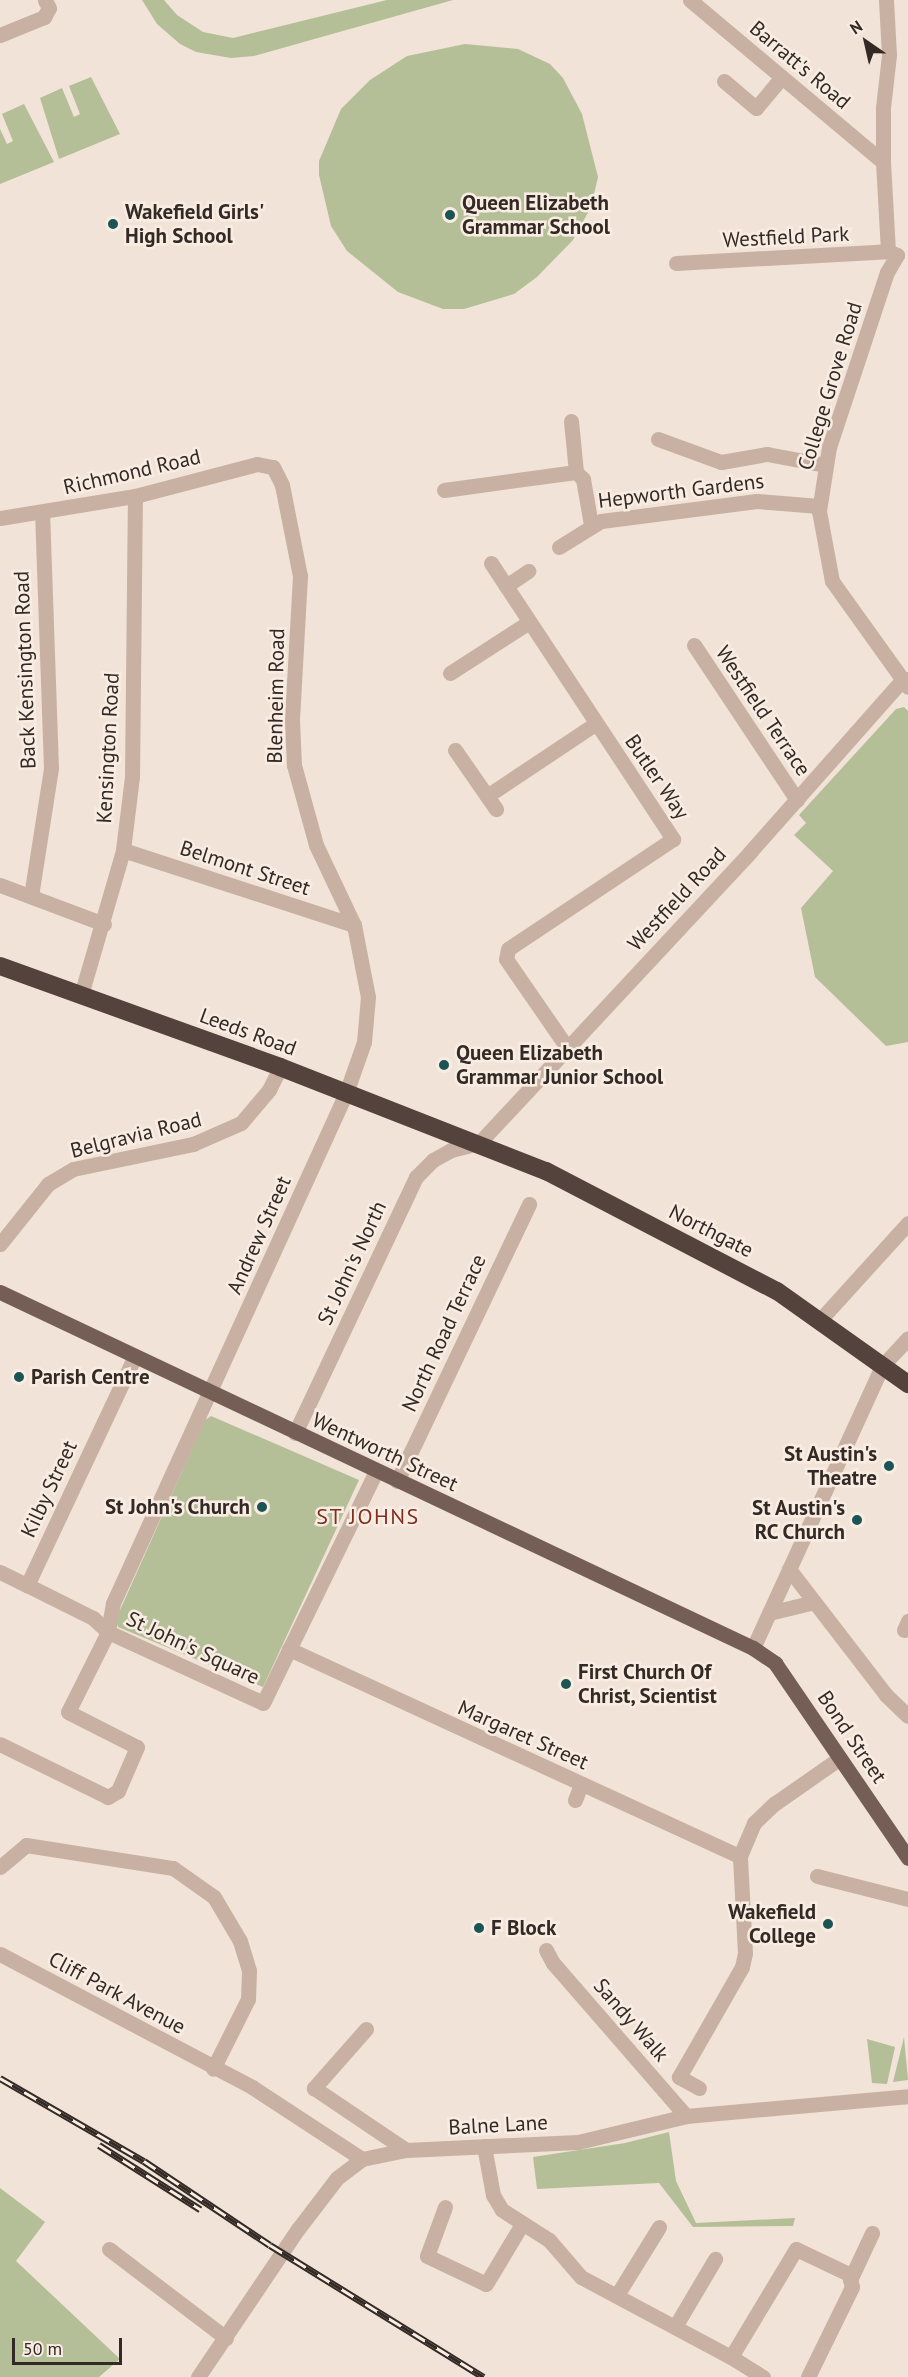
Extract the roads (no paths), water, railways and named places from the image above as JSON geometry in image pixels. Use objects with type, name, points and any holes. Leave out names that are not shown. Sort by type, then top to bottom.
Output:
[{"type":"highway","name":"Leeds Road","points":[[0,966],[280,1067],[478,1143]]},
{"type":"highway","name":"Northgate","points":[[478,1143],[546,1171],[759,1280],[820,1320],[908,1384]]},
{"type":"main road","name":"Wentworth Street","points":[[0,1292],[134,1358],[753,1648]]},
{"type":"main road","name":"Bond Street","points":[[753,1648],[775,1663],[908,1858]]},
{"type":"street","points":[[0,34],[44,17],[49,8],[45,0]]},
{"type":"street","name":"Barratt's Road","points":[[690,0],[883,162]]},
{"type":"street","points":[[886,0],[889,55],[883,108],[883,162],[898,252]]},
{"type":"street","points":[[724,81],[756,108],[782,77]]},
{"type":"street","name":"Westfield Park","points":[[676,263],[898,252]]},
{"type":"street","name":"College Grove Road","points":[[898,252],[887,272],[825,465],[819,506],[832,581],[906,682]]},
{"type":"street","points":[[571,421],[576,472]]},
{"type":"street","points":[[658,439],[721,462],[766,454],[825,465]]},
{"type":"street","name":"Richmond Road","points":[[0,518],[42,513],[135,496],[257,464],[273,467]]},
{"type":"street","name":"Blenheim Road","points":[[273,467],[282,484],[300,576],[292,720],[294,765],[316,845],[354,925],[368,997],[363,1042],[346,1093]]},
{"type":"street","name":"Hepworth Gardens","points":[[444,490],[576,472],[583,478],[591,525],[757,501],[819,506]]},
{"type":"street","name":"Kensington Road","points":[[81,996],[104,924],[123,850],[132,777],[135,496]]},
{"type":"street","name":"Back Kensington Road","points":[[31,897],[51,768],[42,513]]},
{"type":"street","points":[[559,547],[591,525]]},
{"type":"street","name":"Butler Way","points":[[491,563],[595,724],[673,839],[508,949],[506,959],[568,1049]]},
{"type":"street","points":[[506,586],[528,571]]},
{"type":"street","points":[[450,673],[529,622]]},
{"type":"street","name":"Westfield Terrace","points":[[694,645],[797,800]]},
{"type":"street","name":"Westfield Road","points":[[478,1143],[568,1049],[906,682]]},
{"type":"street","points":[[487,796],[595,724]]},
{"type":"street","points":[[455,750],[496,809]]},
{"type":"street","name":"Belmont Street","points":[[123,850],[354,925]]},
{"type":"street","points":[[0,885],[104,924]]},
{"type":"street","name":"Belgravia Road","points":[[0,1244],[48,1184],[73,1169],[193,1144],[241,1123],[269,1090],[280,1067]]},
{"type":"street","name":"Andrew Street","points":[[211,1394],[346,1093]]},
{"type":"street","name":"St John's North","points":[[295,1433],[416,1177],[433,1160],[451,1150],[478,1143]]},
{"type":"street","name":"North Road Terrace","points":[[398,1481],[529,1204]]},
{"type":"street","points":[[820,1320],[908,1223]]},
{"type":"street","points":[[753,1648],[882,1366],[908,1338]]},
{"type":"street","name":"Kilby Street","points":[[27,1585],[134,1358]]},
{"type":"street","name":"St John's Square","points":[[211,1394],[113,1603],[108,1632],[262,1703],[376,1472]]},
{"type":"street","points":[[789,1569],[886,1695],[908,1716]]},
{"type":"street","points":[[0,1572],[93,1618],[108,1632],[68,1712],[137,1747],[118,1791],[108,1797],[0,1744]]},
{"type":"street","points":[[769,1613],[814,1602]]},
{"type":"street","name":"Margaret Street","points":[[289,1649],[740,1856]]},
{"type":"street","points":[[699,2088],[679,2077],[742,1966],[740,1856],[754,1823],[774,1804],[840,1758]]},
{"type":"street","points":[[575,1800],[581,1784]]},
{"type":"street","points":[[0,1867],[26,1845],[173,1868],[214,1897],[240,1941],[249,1971],[248,1999],[213,2069]]},
{"type":"street","points":[[817,1876],[908,1899]]},
{"type":"street","name":"Sandy Walk","points":[[546,1950],[553,1963],[686,2116]]},
{"type":"street","name":"Cliff Park Avenue","points":[[0,1954],[252,2088],[362,2159]]},
{"type":"street","points":[[366,2029],[314,2088],[406,2150]]},
{"type":"street","name":"Balne Lane","points":[[198,2377],[298,2229],[337,2178],[362,2159],[406,2150],[578,2142],[686,2116],[908,2096]]},
{"type":"street","points":[[484,2146],[493,2195],[502,2210],[549,2240],[581,2277],[676,2325],[763,2377]]},
{"type":"street","points":[[445,2207],[427,2256],[486,2284],[522,2224]]},
{"type":"street","points":[[617,2295],[659,2227]]},
{"type":"street","points":[[850,2280],[872,2233]]},
{"type":"street","points":[[109,2249],[226,2338]]},
{"type":"street","points":[[731,2357],[796,2249],[849,2274],[852,2287],[808,2377]]},
{"type":"street","points":[[676,2325],[715,2259]]},
{"type":"railway","points":[[0,2078],[144,2161],[270,2245],[484,2377]]},
{"type":"railway","points":[[99,2145],[200,2209]]},
{"type":"place","name":"Queen Elizabeth Grammar School","points":[[450,215]]},
{"type":"place","name":"Wakefield Girls' High School","points":[[113,224]]},
{"type":"place","name":"Queen Elizabeth Grammar Junior School","points":[[444,1065]]},
{"type":"place","name":"Parish Centre","points":[[19,1377]]},
{"type":"place","name":"St Austin's Theatre","points":[[889,1466]]},
{"type":"place","name":"St John's Church","points":[[262,1507]]},
{"type":"place","name":"St Austin's RC Church","points":[[857,1520]]},
{"type":"place","name":"First Church Of Christ, Scientist","points":[[566,1684]]},
{"type":"place","name":"Wakefield College","points":[[828,1924]]},
{"type":"place","name":"F Block","points":[[479,1928]]},
{"type":"district","name":"ST JOHNS","points":[[368,1517]]}]
